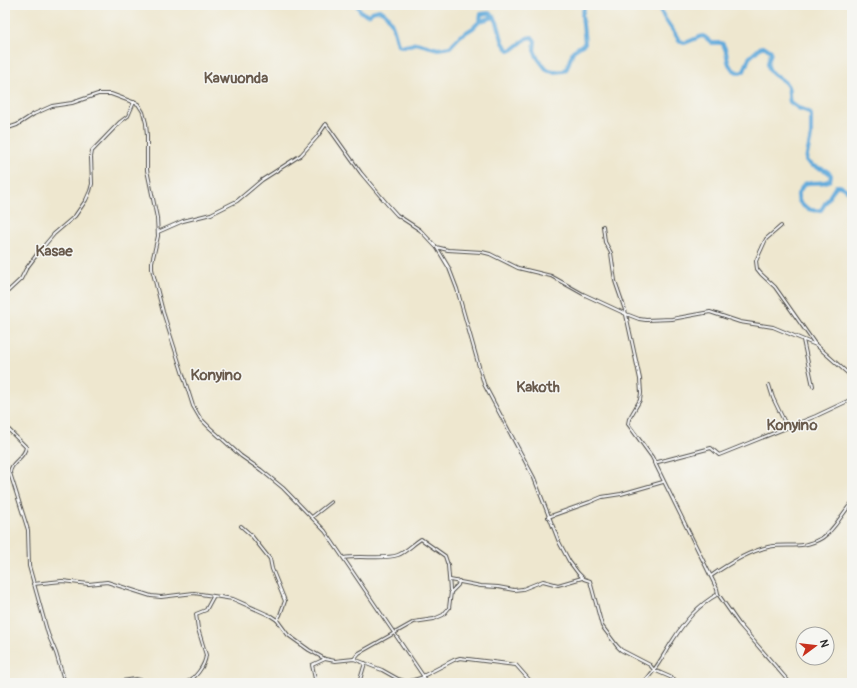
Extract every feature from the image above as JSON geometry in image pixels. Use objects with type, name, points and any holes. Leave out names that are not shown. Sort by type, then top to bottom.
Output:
[{"type":"street","points":[[5,128],[17,125],[34,114],[52,106],[72,103],[94,95],[111,94],[134,102],[141,107],[148,136],[147,170],[157,218],[158,232],[152,269],[178,359],[196,411],[210,428],[230,447],[276,481],[325,532],[428,683]]},
{"type":"street","points":[[5,294],[21,279],[26,269],[54,234],[82,208],[90,192],[92,176],[90,157],[92,151],[128,116],[134,102]]},
{"type":"street","points":[[158,232],[183,221],[202,217],[219,211],[237,201],[262,180],[301,155],[326,124],[361,173],[388,205],[397,215],[420,230],[436,247],[449,268],[457,289],[484,384],[534,478],[552,528],[566,554],[583,578],[589,580],[591,583],[604,630],[621,650],[643,661],[654,670],[670,676],[678,683]]},
{"type":"street","points":[[603,226],[605,242],[611,253],[615,282],[626,314],[640,379],[641,392],[638,405],[629,419],[628,424],[649,453],[717,589],[718,594],[734,618],[790,683]]},
{"type":"street","points":[[781,226],[766,239],[756,261],[757,269],[775,287],[816,345],[852,378]]},
{"type":"street","points":[[436,247],[448,250],[482,252],[490,254],[518,268],[550,276],[583,294],[626,314],[646,320],[678,318],[704,312],[715,312],[740,322],[773,327],[816,345]]},
{"type":"street","points":[[803,340],[813,386]]},
{"type":"street","points":[[769,385],[787,427]]},
{"type":"street","points":[[654,463],[711,448],[719,455],[816,416],[852,398]]},
{"type":"street","points":[[5,426],[26,447],[25,452],[10,470],[11,478],[28,530],[28,558],[33,584],[65,683]]},
{"type":"street","points":[[548,517],[602,497],[621,494],[664,482]]},
{"type":"street","points":[[312,517],[331,502]]},
{"type":"street","points":[[710,576],[736,560],[768,547],[804,545],[821,538],[833,528],[852,503]]},
{"type":"street","points":[[241,526],[270,559],[272,569],[285,601],[280,616],[277,620]]},
{"type":"street","points":[[33,584],[62,581],[89,584],[108,582],[151,596],[161,597],[194,593],[233,599],[271,616],[277,620],[288,635],[309,650],[326,659],[335,661],[354,658],[414,622],[434,619],[443,615],[449,608],[451,592],[448,565],[445,556],[421,539],[398,555],[387,557],[355,556],[344,558]]},
{"type":"street","points":[[450,580],[481,586],[498,586],[514,590],[523,589],[543,581],[558,585],[583,578]]},
{"type":"street","points":[[451,592],[458,585],[459,581]]},
{"type":"street","points":[[643,683],[654,670],[673,639],[690,616],[699,606],[718,594]]},
{"type":"street","points":[[185,683],[191,681],[206,659],[198,629],[196,614],[206,610],[214,596]]},
{"type":"street","points":[[354,658],[407,682],[424,676],[460,658],[516,665],[532,683]]},
{"type":"street","points":[[316,683],[312,664],[326,659]]},
{"type":"street","points":[[358,683],[365,663]]},
{"type":"street","points":[[84,683],[97,681],[108,683],[136,679],[152,683]]},
{"type":"waterway","points":[[357,5],[364,14],[370,14],[379,10],[383,12],[390,20],[398,45],[405,46],[416,43],[438,49],[450,47],[460,36],[473,28],[480,21],[481,14],[489,13],[496,21],[503,42],[509,50],[512,50],[527,38],[532,37],[535,41],[534,50],[537,57],[546,69],[554,72],[564,71],[567,68],[573,51],[585,43],[582,15],[585,5]]},
{"type":"waterway","points":[[660,5],[664,18],[679,41],[685,43],[702,36],[712,43],[722,43],[725,47],[729,64],[734,70],[740,73],[744,71],[749,58],[761,47],[765,47],[771,51],[768,64],[770,70],[786,84],[789,89],[790,102],[798,108],[807,111],[811,115],[811,136],[806,160],[812,165],[825,170],[831,175],[830,180],[821,183],[804,184],[798,194],[800,202],[809,209],[821,210],[836,186],[840,186],[852,193]]},
{"type":"waterway","points":[[480,21],[494,17]]},
{"type":"district","name":"Kawuonda","points":[[236,78]]},
{"type":"district","name":"Kasae","points":[[54,251]]},
{"type":"district","name":"Konyino","points":[[216,375]]},
{"type":"district","name":"Kakoth","points":[[538,387]]},
{"type":"district","name":"Konyino","points":[[792,425]]}]
